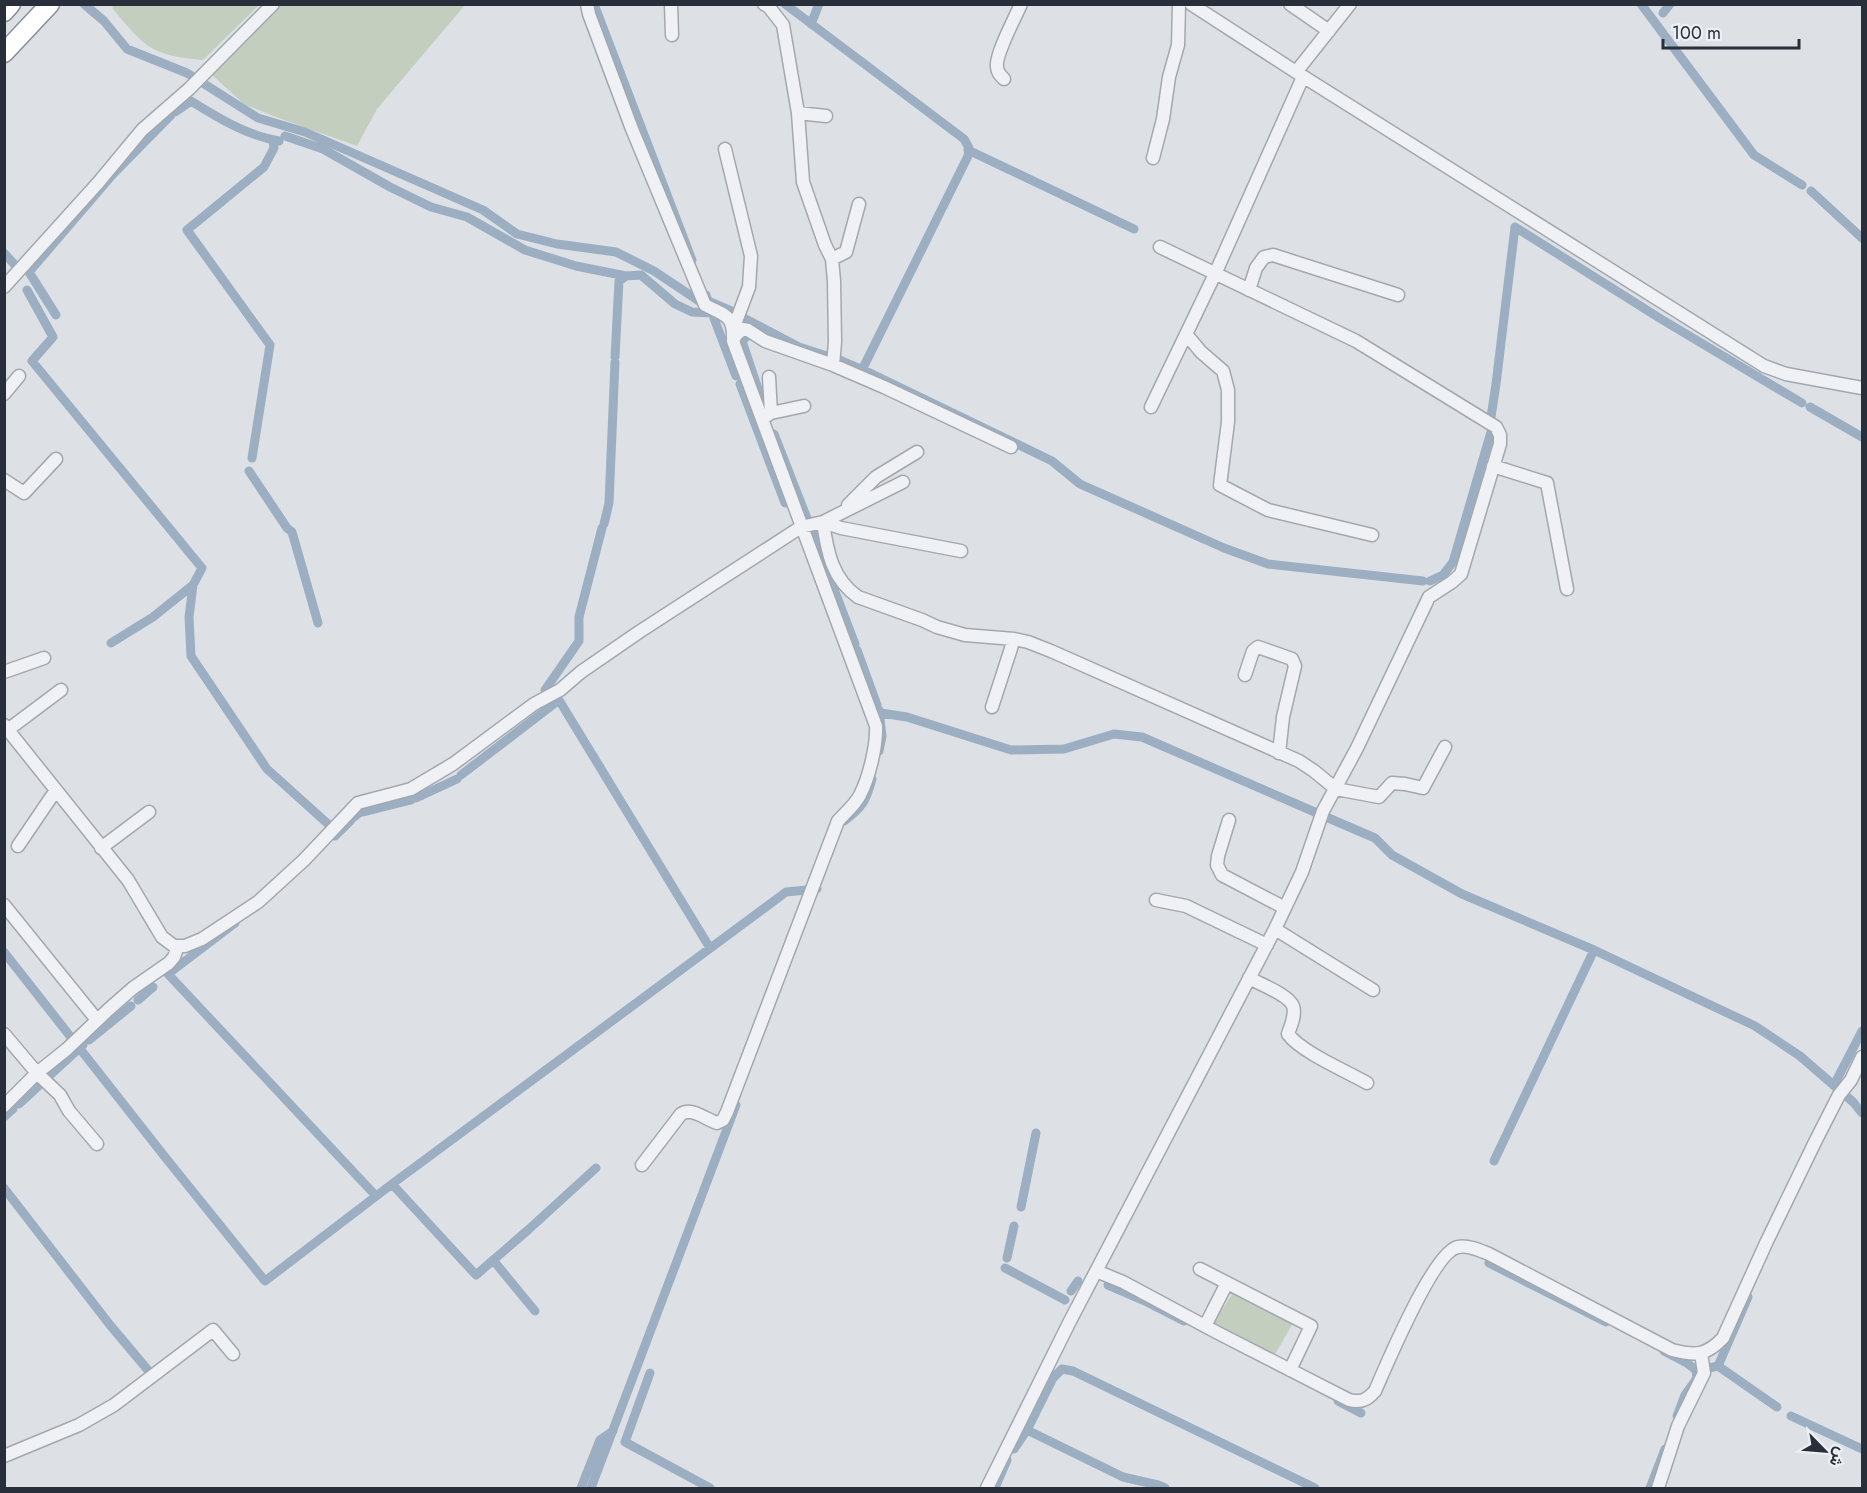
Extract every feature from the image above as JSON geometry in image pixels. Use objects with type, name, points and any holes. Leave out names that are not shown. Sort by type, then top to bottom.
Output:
[{"type":"highway","points":[[4,12],[12,4]]},
{"type":"highway","points":[[4,53],[50,4]]},
{"type":"street","points":[[4,287],[98,183],[142,130],[189,89],[273,4]]},
{"type":"street","points":[[587,4],[632,129],[705,305],[727,317],[734,327]]},
{"type":"street","points":[[671,4],[672,35]]},
{"type":"street","points":[[764,4],[770,7],[783,25],[798,113],[803,182],[832,259],[835,312],[833,365]]},
{"type":"street","points":[[1004,79],[996,66],[998,56],[1021,4]]},
{"type":"street","points":[[1153,158],[1178,45],[1179,4]]},
{"type":"street","points":[[1191,4],[1299,75],[1764,366],[1786,374],[1863,388]]},
{"type":"street","points":[[1290,4],[1329,31]]},
{"type":"street","points":[[1151,406],[1215,274],[1299,75],[1350,4]]},
{"type":"street","points":[[798,113],[826,116]]},
{"type":"street","points":[[642,1165],[685,1111],[717,1123],[723,1120],[838,821],[859,798],[864,786],[877,738],[872,711],[801,527],[766,416],[733,341],[734,327],[749,287],[752,256],[724,149]]},
{"type":"street","points":[[832,259],[846,252],[859,204]]},
{"type":"street","points":[[987,1488],[1096,1271],[1275,929],[1302,872],[1323,811],[1429,597],[1461,574],[1500,444],[1500,435],[1496,427],[1356,340],[1160,247]]},
{"type":"street","points":[[1250,290],[1256,268],[1264,257],[1273,255],[1398,295]]},
{"type":"street","points":[[733,341],[743,329],[748,330],[765,341],[833,365],[884,387],[1011,447]]},
{"type":"street","points":[[1186,334],[1201,352],[1222,371],[1228,390],[1228,422],[1221,485],[1268,510],[1372,535]]},
{"type":"street","points":[[4,394],[19,376]]},
{"type":"street","points":[[766,416],[769,377]]},
{"type":"street","points":[[766,416],[804,406]]},
{"type":"street","points":[[841,513],[876,477],[916,452]]},
{"type":"street","points":[[4,480],[24,493],[56,459]]},
{"type":"street","points":[[1493,466],[1547,483],[1567,589]]},
{"type":"street","points":[[61,690],[7,727],[128,880],[162,937],[174,946],[185,946],[202,939],[258,902],[304,860],[358,802],[411,789],[453,764],[534,704],[560,690],[581,672],[639,632],[801,527],[823,522],[903,482]]},
{"type":"street","points":[[823,522],[841,528],[961,551]]},
{"type":"street","points":[[823,522],[826,544],[836,576],[849,591],[858,597],[937,627],[965,635],[1014,639],[1051,651],[1299,761],[1335,789],[1379,797],[1392,783],[1423,788],[1445,747]]},
{"type":"street","points":[[992,707],[1014,639]]},
{"type":"street","points":[[1245,675],[1253,651],[1258,647],[1292,660],[1295,666],[1283,717],[1279,753]]},
{"type":"street","points":[[4,672],[44,657]]},
{"type":"street","points":[[18,846],[57,790]]},
{"type":"street","points":[[101,848],[149,812]]},
{"type":"street","points":[[1229,820],[1218,856],[1217,865],[1222,876],[1285,908]]},
{"type":"street","points":[[1156,900],[1186,906],[1267,945]]},
{"type":"street","points":[[4,905],[97,1020]]},
{"type":"street","points":[[1275,929],[1373,990]]},
{"type":"street","points":[[4,1106],[37,1073],[68,1050],[97,1020],[134,988],[169,963],[178,946]]},
{"type":"street","points":[[1249,978],[1286,998],[1293,1005],[1294,1017],[1288,1034],[1292,1039],[1367,1083]]},
{"type":"street","points":[[4,1034],[37,1073],[60,1095],[69,1111],[97,1144]]},
{"type":"street","points":[[1096,1271],[1123,1282],[1290,1370],[1349,1400],[1358,1402],[1368,1399],[1375,1391],[1432,1273],[1445,1254],[1456,1247],[1471,1247],[1489,1254],[1672,1350],[1689,1354],[1701,1353],[1714,1347],[1723,1338],[1816,1140],[1839,1095],[1851,1080],[1863,1058]]},
{"type":"street","points":[[1200,1269],[1311,1326],[1290,1370]]},
{"type":"street","points":[[1205,1326],[1227,1283]]},
{"type":"street","points":[[4,1456],[80,1425],[114,1405],[213,1330],[233,1354]]},
{"type":"street","points":[[1658,1488],[1678,1426],[1704,1372],[1701,1353]]},
{"type":"green space","points":[[112,4],[259,5],[203,60],[165,54],[153,49],[134,34],[113,9]]},
{"type":"green space","points":[[279,5],[465,5],[377,109],[357,146],[244,104],[212,75]]},
{"type":"green space","points":[[1234,1291],[1293,1323],[1274,1356],[1213,1324]]},
{"type":"waterway","points":[[84,4],[104,21],[127,49],[187,73],[258,118],[305,132],[483,210],[517,234],[557,244],[616,252],[654,271],[699,301]]},
{"type":"waterway","points":[[594,4],[692,260]]},
{"type":"waterway","points":[[785,4],[964,139],[969,148],[968,156],[862,370]]},
{"type":"waterway","points":[[811,24],[819,4]]},
{"type":"waterway","points":[[1641,4],[1754,155],[1802,185]]},
{"type":"waterway","points":[[1663,13],[1670,4]]},
{"type":"waterway","points":[[175,112],[191,101],[245,131],[279,141]]},
{"type":"waterway","points":[[56,315],[29,272],[113,174],[171,115]]},
{"type":"waterway","points":[[285,136],[323,149],[431,207],[467,217],[525,250],[576,266],[626,276],[641,275],[675,304],[692,312],[712,313],[736,376]]},
{"type":"waterway","points":[[252,458],[270,345],[187,230],[264,167],[274,148],[273,140]]},
{"type":"waterway","points":[[968,150],[1134,229]]},
{"type":"waterway","points":[[1811,191],[1862,238]]},
{"type":"waterway","points":[[1491,417],[1515,227],[1661,319],[1802,403]]},
{"type":"waterway","points":[[4,253],[15,265]]},
{"type":"waterway","points":[[615,357],[619,281],[626,276]]},
{"type":"waterway","points":[[27,290],[53,337],[32,361],[202,568],[193,585],[189,617],[191,656],[267,769],[338,833]]},
{"type":"waterway","points":[[706,295],[708,301],[736,313]]},
{"type":"waterway","points":[[740,316],[799,347],[830,357]]},
{"type":"waterway","points":[[748,335],[742,341],[766,413]]},
{"type":"waterway","points":[[837,359],[1052,461],[1080,484],[1224,548],[1268,564],[1423,581]]},
{"type":"waterway","points":[[604,524],[609,503],[615,362]]},
{"type":"waterway","points":[[740,384],[785,503]]},
{"type":"waterway","points":[[1810,407],[1862,437]]},
{"type":"waterway","points":[[1430,581],[1443,575],[1453,562],[1491,432]]},
{"type":"waterway","points":[[774,434],[808,521]]},
{"type":"waterway","points":[[249,471],[292,532],[318,623]]},
{"type":"waterway","points":[[545,690],[579,641],[579,617],[602,528]]},
{"type":"waterway","points":[[811,529],[855,644]]},
{"type":"waterway","points":[[111,643],[153,617],[193,585]]},
{"type":"waterway","points":[[857,650],[877,705]]},
{"type":"waterway","points":[[461,775],[559,700],[710,948]]},
{"type":"waterway","points":[[879,710],[882,736],[879,751]]},
{"type":"waterway","points":[[881,713],[907,717],[1011,750],[1064,749],[1114,734],[1142,737],[1317,813]]},
{"type":"waterway","points":[[416,798],[457,779]]},
{"type":"waterway","points":[[844,821],[862,803],[872,779]]},
{"type":"waterway","points":[[354,817],[359,813],[411,800]]},
{"type":"waterway","points":[[1326,817],[1375,838],[1392,855],[1462,894],[1594,950],[1755,1026],[1800,1056],[1853,1102],[1862,1113]]},
{"type":"waterway","points":[[335,836],[351,820]]},
{"type":"waterway","points":[[596,1168],[476,1275],[392,1184],[786,892],[817,889]]},
{"type":"waterway","points":[[235,923],[168,974],[376,1196]]},
{"type":"waterway","points":[[1494,1161],[1594,950]]},
{"type":"waterway","points":[[4,952],[265,1281],[392,1184]]},
{"type":"waterway","points":[[138,1000],[153,987]]},
{"type":"waterway","points":[[89,1040],[131,1006]]},
{"type":"waterway","points":[[1834,1085],[1862,1031]]},
{"type":"waterway","points":[[48,1077],[83,1045]]},
{"type":"waterway","points":[[19,1104],[44,1081]]},
{"type":"waterway","points":[[591,1488],[736,1105]]},
{"type":"waterway","points":[[4,1117],[13,1109]]},
{"type":"waterway","points":[[1021,1207],[1036,1133]]},
{"type":"waterway","points":[[4,1188],[147,1369]]},
{"type":"waterway","points":[[1007,1258],[1014,1226]]},
{"type":"waterway","points":[[493,1260],[535,1311]]},
{"type":"waterway","points":[[1489,1263],[1606,1322]]},
{"type":"waterway","points":[[1005,1268],[1065,1300]]},
{"type":"waterway","points":[[1071,1291],[1078,1281]]},
{"type":"waterway","points":[[1108,1285],[1184,1321]]},
{"type":"waterway","points":[[1699,1370],[1718,1366],[1748,1297]]},
{"type":"waterway","points":[[1664,1351],[1696,1370],[1697,1378],[1685,1395],[1677,1416]]},
{"type":"waterway","points":[[1718,1366],[1777,1407]]},
{"type":"waterway","points":[[1014,1449],[1027,1430],[1053,1378],[1062,1369],[1073,1371],[1315,1488]]},
{"type":"waterway","points":[[650,1373],[625,1442],[710,1488]]},
{"type":"waterway","points":[[1338,1401],[1361,1413]]},
{"type":"waterway","points":[[1791,1416],[1862,1449]]},
{"type":"waterway","points":[[1027,1430],[1123,1477],[1165,1488]]},
{"type":"waterway","points":[[581,1488],[600,1440],[613,1431]]},
{"type":"waterway","points":[[1650,1488],[1665,1449]]},
{"type":"waterway","points":[[995,1488],[1007,1460]]}]
